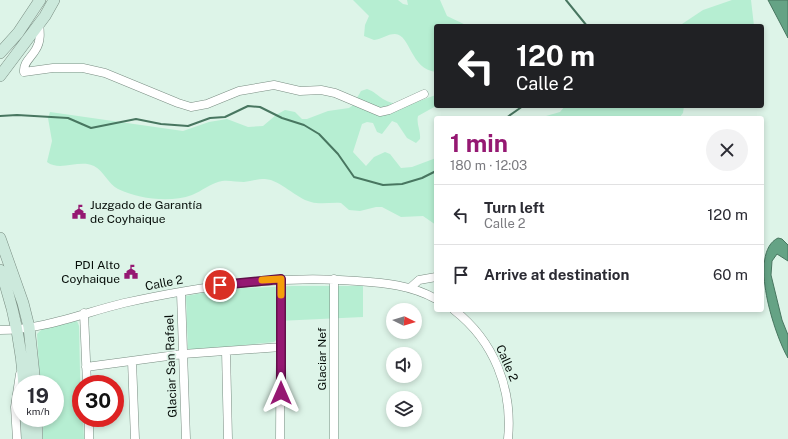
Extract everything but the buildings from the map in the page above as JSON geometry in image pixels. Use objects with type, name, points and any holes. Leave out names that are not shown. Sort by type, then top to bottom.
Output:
[{"type":"main road","points":[[0,54],[18,32],[40,0]]},
{"type":"main road","points":[[0,76],[40,23],[54,0]]},
{"type":"main road","points":[[0,238],[23,303],[29,327],[34,375]]},
{"type":"main road","points":[[0,270],[9,296],[17,329],[23,375]]},
{"type":"main road","points":[[26,427],[27,439]]},
{"type":"main road","points":[[36,427],[37,439]]},
{"type":"street","points":[[40,23],[40,40],[36,49],[26,63],[24,72],[53,68],[83,68],[105,73],[191,107],[207,104],[239,91],[274,84],[300,91],[321,90],[336,93],[380,112],[389,110],[424,94]]},
{"type":"street","points":[[410,288],[419,280],[434,277]]},
{"type":"street","points":[[280,439],[281,279]]},
{"type":"street","name":"Calle 2","points":[[0,330],[29,327],[220,285],[281,279],[334,279],[388,283],[410,288],[434,297]]},
{"type":"street","name":"Glaciar Nef","points":[[334,279],[334,439]]},
{"type":"street","name":"Glaciar San Rafael","points":[[180,293],[186,439]]},
{"type":"street","name":"Calle 2","points":[[456,312],[468,322],[483,339],[500,370],[508,404],[508,439]]},
{"type":"street","points":[[84,314],[86,375]]},
{"type":"street","points":[[86,367],[183,354],[281,347]]},
{"type":"street","points":[[226,350],[228,439]]},
{"type":"street","points":[[17,439],[15,407],[21,351]]},
{"type":"street","points":[[132,361],[135,439]]},
{"type":"street","points":[[88,427],[89,439]]},
{"type":"shaded area","points":[[353,0],[398,0],[403,4],[408,5],[407,0],[440,0],[447,16],[464,24],[434,24],[434,72],[427,70],[421,65],[400,36],[392,34],[374,40],[364,36],[365,25],[369,16]]},
{"type":"shaded area","points":[[732,0],[751,0],[754,24],[682,24],[703,10]]},
{"type":"shaded area","points":[[768,0],[788,0],[788,38]]},
{"type":"shaded area","points":[[367,89],[383,99],[397,104],[416,102],[434,96],[434,107],[418,116],[420,139],[416,143],[407,138],[397,123],[392,121],[382,134],[377,132],[373,123],[367,122],[362,124],[353,152],[366,166],[374,157],[385,152],[390,154],[401,168],[412,167],[434,159],[434,224],[423,216],[401,217],[382,207],[360,211],[349,210],[341,203],[311,202],[299,197],[277,182],[265,179],[244,182],[222,181],[214,183],[192,195],[174,199],[155,199],[135,195],[118,189],[111,184],[101,171],[94,166],[82,164],[58,166],[47,162],[52,141],[48,118],[50,112],[183,131],[209,122],[227,119],[248,127],[263,126],[276,115],[285,110],[295,112],[302,119],[307,119],[328,111],[349,108],[353,105],[361,91]]},
{"type":"shaded area","points":[[563,108],[684,108],[681,116],[546,116],[560,112]]},
{"type":"shaded area","points":[[778,238],[782,239],[788,245],[788,261],[777,254],[772,261],[771,275],[782,320],[788,335],[788,358],[771,314],[766,295],[764,277],[765,260],[769,247]]},
{"type":"shaded area","points":[[292,286],[363,286],[363,317],[278,321],[278,338],[274,342],[188,351],[186,296],[224,289]]},
{"type":"shaded area","points":[[77,321],[79,326],[80,375],[72,375],[72,427],[83,427],[84,439],[43,439],[43,427],[64,427],[64,375],[39,375],[37,334],[42,329]]},
{"type":"waterway","points":[[566,0],[585,24]]},
{"type":"waterway","points":[[0,116],[17,115],[68,118],[91,128],[136,119],[161,124],[188,126],[210,118],[225,117],[248,106],[260,107],[282,118],[304,125],[319,134],[338,154],[354,177],[383,185],[402,184],[422,178],[434,172]]},
{"type":"waterway","points":[[509,116],[520,108]]},
{"type":"slow traffic","points":[[262,280],[281,279],[281,295]]},
{"type":"place","name":"Juzgado de Garantía de Coyhaique","points":[[79,212]]},
{"type":"place","name":"PDI Alto Coyhaique","points":[[131,272]]},
{"type":"route","points":[[220,285],[281,279],[281,393]]}]
